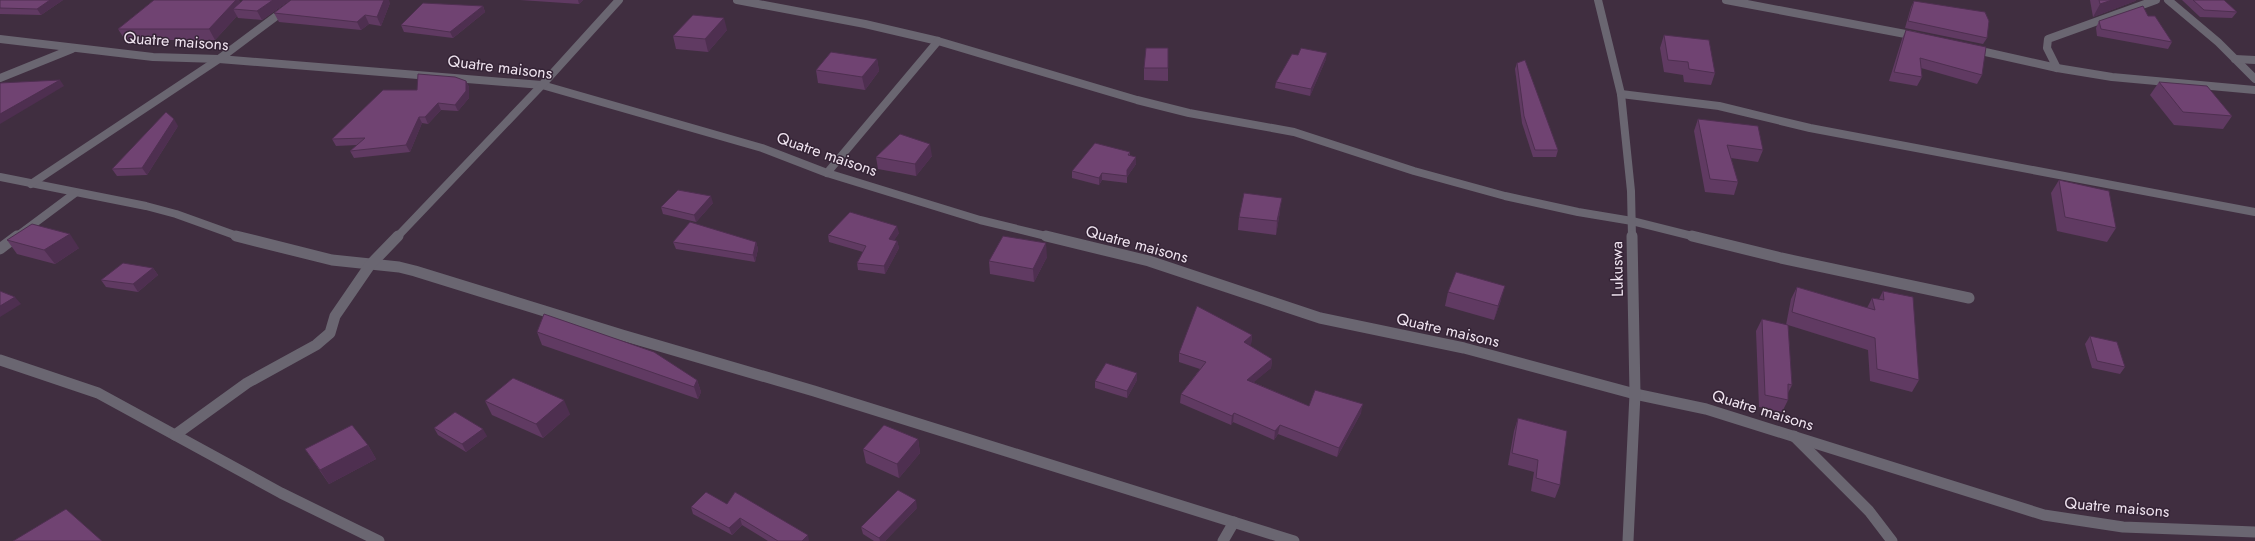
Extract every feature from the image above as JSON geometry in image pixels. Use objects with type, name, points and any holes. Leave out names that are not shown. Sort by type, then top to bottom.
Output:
[{"type":"street","points":[[31,184],[218,60],[298,0]]},
{"type":"street","points":[[175,435],[247,384],[316,345],[330,332],[335,316],[370,265],[542,85],[619,0]]},
{"type":"street","points":[[736,0],[865,24],[938,41],[1189,114],[1294,132],[1314,137],[1414,171],[1505,196],[1578,212],[1632,221],[1781,258],[1969,298]]},
{"type":"street","name":"Lukuswa","points":[[1598,0],[1621,94],[1632,221],[1635,394],[1628,541]]},
{"type":"street","points":[[1726,0],[1925,38]]},
{"type":"street","points":[[2057,68],[2048,48],[2048,38],[2156,0]]},
{"type":"street","points":[[2168,0],[2218,42],[2255,79]]},
{"type":"street","name":"Quatre maisons","points":[[0,39],[73,49],[153,57],[218,60],[498,80],[542,85],[762,148],[827,173],[980,220],[1149,261],[1320,318],[1464,348],[1635,394],[1706,409],[1794,435],[2006,505],[2076,523],[2139,528],[2255,532]]},
{"type":"street","points":[[827,173],[938,41]]},
{"type":"street","points":[[1965,47],[2057,68],[2112,77],[2255,90]]},
{"type":"street","points":[[0,78],[73,49]]},
{"type":"street","points":[[2235,59],[2255,60]]},
{"type":"street","points":[[1621,94],[1719,106],[1810,128],[2255,212]]},
{"type":"street","points":[[0,177],[169,212],[232,235],[332,260],[399,267],[415,271],[622,335],[822,393],[1294,541]]},
{"type":"street","points":[[0,249],[76,193]]},
{"type":"street","points":[[0,360],[98,393],[281,493],[379,541]]},
{"type":"street","points":[[1794,435],[1869,511],[1892,541]]},
{"type":"street","points":[[1223,541],[1234,522]]},
{"type":"building","points":[[0,0],[50,0],[37,9],[0,8]]},
{"type":"building","points":[[154,0],[236,0],[209,29],[118,29]]},
{"type":"building","points":[[243,0],[273,0],[257,11],[233,9]]},
{"type":"building","points":[[291,0],[384,0],[377,17],[365,15],[357,22],[274,13]]},
{"type":"building","points":[[2099,0],[2112,0],[2100,4]]},
{"type":"building","points":[[2193,0],[2224,0],[2237,12],[2204,10]]},
{"type":"building","points":[[1914,1],[1985,12],[1989,21],[1987,38],[1908,21]]},
{"type":"building","points":[[423,3],[483,6],[450,32],[401,25]]},
{"type":"building","points":[[2143,6],[2148,16],[2155,16],[2172,42],[2101,29],[2099,21]]},
{"type":"building","points":[[693,15],[724,18],[705,39],[673,36]]},
{"type":"building","points":[[1906,30],[1986,47],[1982,75],[1920,58],[1922,77],[1894,72]]},
{"type":"building","points":[[1664,35],[1709,40],[1715,73],[1689,69],[1688,62],[1668,60]]},
{"type":"building","points":[[1146,48],[1168,48],[1168,68],[1144,68]]},
{"type":"building","points":[[1301,48],[1327,53],[1311,89],[1276,82],[1292,54],[1298,55]]},
{"type":"building","points":[[831,52],[877,59],[862,77],[816,70]]},
{"type":"building","points":[[1525,60],[1558,150],[1535,150],[1524,116],[1517,63]]},
{"type":"building","points":[[418,74],[455,77],[466,81],[466,91],[455,105],[438,103],[425,117],[419,117],[406,145],[350,151],[365,138],[332,139],[383,90],[417,90]]},
{"type":"building","points":[[60,80],[0,114],[0,83]]},
{"type":"building","points":[[2159,82],[2207,86],[2232,116],[2183,112]]},
{"type":"building","points":[[166,112],[174,119],[142,168],[112,169]]},
{"type":"building","points":[[1698,119],[1758,126],[1763,150],[1727,145],[1738,182],[1710,179]]},
{"type":"building","points":[[900,134],[930,144],[915,164],[876,157]]},
{"type":"building","points":[[1095,143],[1130,152],[1128,155],[1136,157],[1127,170],[1127,176],[1102,173],[1099,178],[1072,171]]},
{"type":"building","points":[[2059,180],[2109,191],[2116,228],[2065,217]]},
{"type":"building","points":[[678,190],[711,196],[694,215],[661,207]]},
{"type":"building","points":[[1244,193],[1282,198],[1277,221],[1239,217]]},
{"type":"building","points":[[850,212],[897,226],[889,239],[897,241],[884,266],[857,263],[866,246],[828,235]]},
{"type":"building","points":[[690,222],[756,242],[753,255],[673,242]]},
{"type":"building","points":[[32,224],[70,234],[44,250],[7,240]]},
{"type":"building","points":[[1003,236],[1046,243],[1033,269],[989,261]]},
{"type":"building","points":[[123,263],[153,268],[133,284],[101,280]]},
{"type":"building","points":[[1456,272],[1505,286],[1498,306],[1448,292]]},
{"type":"building","points":[[1797,287],[1875,310],[1872,298],[1884,300],[1883,291],[1913,297],[1919,380],[1877,369],[1875,338],[1792,312]]},
{"type":"building","points":[[0,291],[15,297],[0,306]]},
{"type":"building","points":[[1197,306],[1252,335],[1244,342],[1272,359],[1247,380],[1309,406],[1315,390],[1363,404],[1339,448],[1280,425],[1275,431],[1234,413],[1232,416],[1181,394],[1206,362],[1179,353]]},
{"type":"building","points":[[544,314],[654,352],[697,380],[694,387],[537,332]]},
{"type":"building","points":[[1762,319],[1788,325],[1792,385],[1788,384],[1788,400],[1765,395]]},
{"type":"building","points":[[2090,336],[2117,342],[2125,367],[2097,361]]},
{"type":"building","points":[[1106,363],[1137,373],[1127,391],[1095,381]]},
{"type":"building","points":[[513,378],[564,400],[536,424],[485,401]]},
{"type":"building","points":[[455,412],[483,429],[462,444],[434,428]]},
{"type":"building","points":[[1518,418],[1567,431],[1560,485],[1536,478],[1538,460],[1512,453]]},
{"type":"building","points":[[352,425],[368,445],[320,470],[305,449]]},
{"type":"building","points":[[884,425],[918,439],[897,464],[863,449]]},
{"type":"building","points":[[898,490],[916,500],[879,538],[861,527]]},
{"type":"building","points":[[706,492],[727,504],[735,492],[808,535],[802,541],[778,541],[740,518],[729,528],[691,507]]},
{"type":"building","points":[[66,509],[102,541],[13,541]]}]
